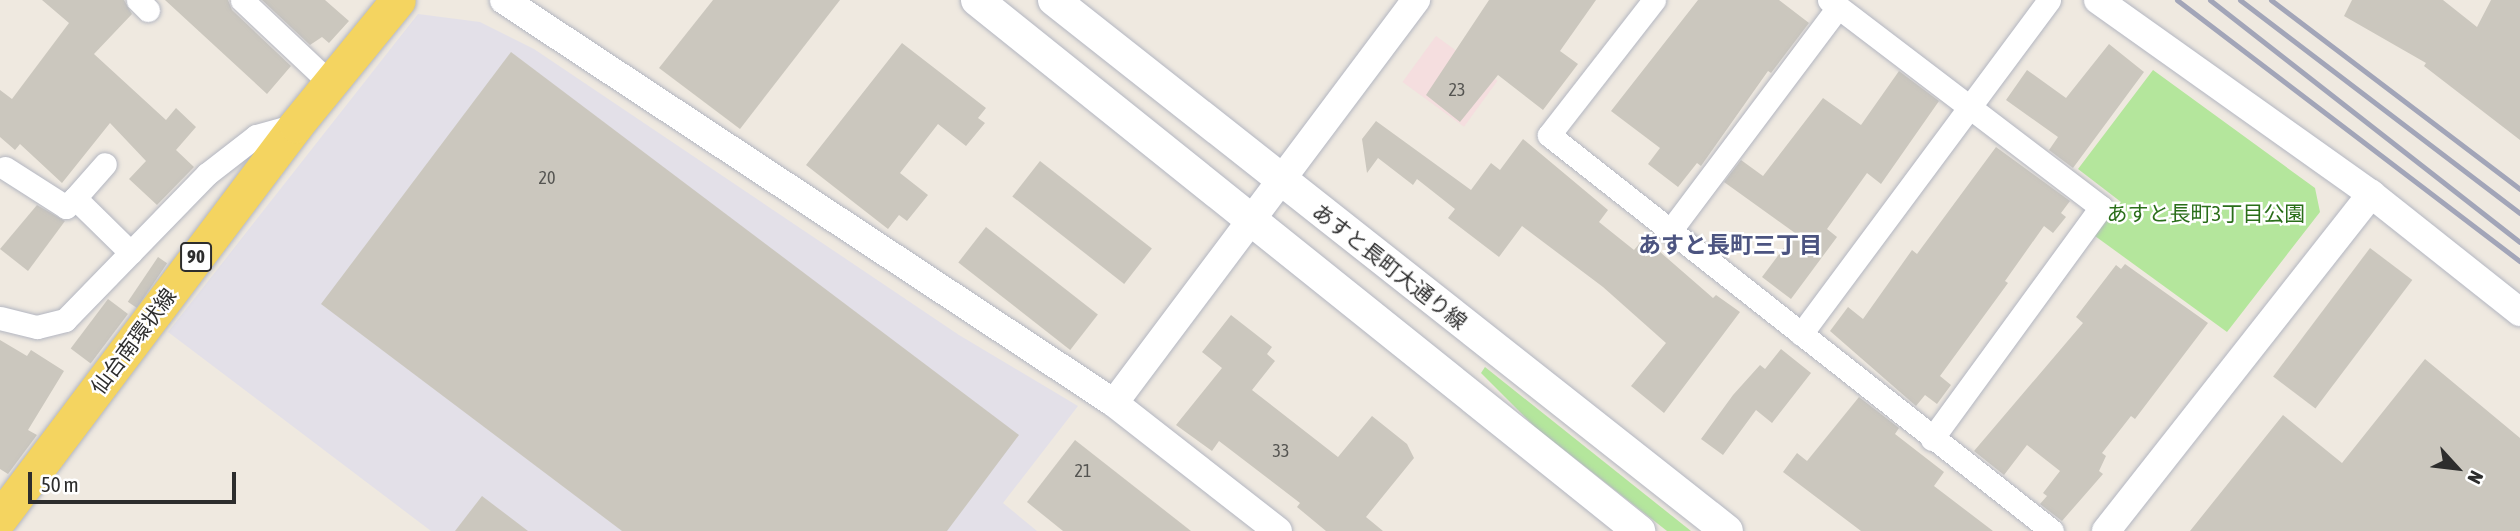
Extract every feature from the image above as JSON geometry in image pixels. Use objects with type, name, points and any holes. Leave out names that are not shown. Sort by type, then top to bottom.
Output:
[{"type":"main road","name":"仙台南環状線","points":[[0,518],[296,125],[398,0]]},
{"type":"main road","points":[[977,0],[1639,531]]},
{"type":"main road","name":"あすと長町大通り線","points":[[1054,0],[1727,531]]},
{"type":"street","points":[[242,0],[330,83]]},
{"type":"street","points":[[504,0],[1114,403],[1278,531]]},
{"type":"street","points":[[1114,403],[1284,182],[1416,0]]},
{"type":"street","points":[[1654,0],[1549,135],[2052,531]]},
{"type":"street","points":[[1801,334],[2049,0]]},
{"type":"street","points":[[2098,0],[2371,194],[2520,312]]},
{"type":"street","points":[[1670,231],[1833,3],[2101,206],[1932,439]]},
{"type":"street","points":[[0,318],[37,327],[65,320],[207,174],[256,136],[296,125]]},
{"type":"street","points":[[5,168],[65,206],[104,164]]},
{"type":"street","points":[[2106,531],[2371,194]]},
{"type":"street","points":[[75,198],[131,253]]},
{"type":"shaded area","points":[[418,14],[480,22],[534,49],[959,335],[1078,406],[1003,503],[1037,531],[431,531],[168,332]]},
{"type":"shaded area","points":[[1436,36],[1497,81],[1464,127],[1402,82]]},
{"type":"green space","name":"あすと長町3丁目公園","points":[[2153,70],[2315,188],[2320,212],[2227,332],[2095,236],[2121,202],[2078,169]]},
{"type":"green space","points":[[1485,367],[1691,531],[1667,531],[1535,427],[1481,373]]},
{"type":"building","points":[[42,0],[124,0],[132,14],[94,54],[166,120],[176,108],[196,127],[176,150],[194,167],[157,205],[129,179],[146,161],[110,123],[62,183],[20,144],[15,150],[0,137],[0,90],[12,99],[69,23]]},
{"type":"building","points":[[165,0],[228,0],[232,10],[291,66],[267,94]]},
{"type":"building","points":[[262,0],[325,0],[349,21],[329,43],[322,37],[310,45]]},
{"type":"building","points":[[713,0],[840,0],[740,129],[659,68]]},
{"type":"building","points":[[1489,0],[1596,0],[1560,51],[1578,64],[1543,110],[1498,75],[1460,122],[1426,95]]},
{"type":"building","points":[[1698,0],[1779,0],[1809,23],[1771,73],[1768,71],[1701,166],[1697,163],[1678,187],[1648,164],[1660,148],[1611,111]]},
{"type":"building","points":[[2352,0],[2443,0],[2477,27],[2491,0],[2520,0],[2520,140],[2424,66],[2426,63],[2344,16]]},
{"type":"building","points":[[902,43],[986,108],[978,118],[985,123],[966,146],[938,124],[900,173],[928,195],[907,221],[899,215],[888,229],[806,165]]},
{"type":"building","points":[[2109,44],[2144,72],[2073,168],[2049,150],[2058,137],[2006,100],[2027,70],[2066,98]]},
{"type":"building","points":[[511,52],[1019,435],[947,531],[622,531],[321,304]]},
{"type":"building","points":[[1899,71],[1939,101],[1881,184],[1867,173],[1827,229],[1837,237],[1791,299],[1762,277],[1795,233],[1724,182],[1741,160],[1763,176],[1823,98],[1861,125]]},
{"type":"building","points":[[1376,121],[1471,190],[1491,163],[1500,170],[1523,139],[1608,210],[1599,222],[1634,250],[1644,238],[1713,298],[1716,295],[1740,312],[1664,413],[1631,386],[1666,343],[1603,287],[1522,226],[1499,257],[1448,218],[1455,209],[1417,179],[1413,185],[1378,158],[1367,173],[1362,139]]},
{"type":"building","points":[[1996,147],[2070,201],[2061,213],[2066,217],[2053,233],[2044,226],[2005,281],[2008,283],[1940,376],[1951,385],[1937,404],[1925,395],[1916,406],[1830,331],[1848,307],[1863,319],[1912,250],[1917,254]]},
{"type":"building","points":[[1040,161],[1152,248],[1124,284],[1012,196]]},
{"type":"building","points":[[37,205],[65,221],[28,271],[0,249]]},
{"type":"building","points":[[986,227],[1098,314],[1070,350],[958,262]]},
{"type":"building","points":[[2370,248],[2412,280],[2315,408],[2273,377]]},
{"type":"building","points":[[158,257],[167,263],[137,308],[128,302]]},
{"type":"building","points":[[2125,264],[2208,323],[2135,419],[2131,416],[2102,453],[2106,456],[2099,471],[2103,474],[2062,521],[2040,504],[2047,496],[2043,493],[2060,471],[2027,445],[2004,475],[1974,451],[2083,323],[2076,317],[2116,265],[2121,269]]},
{"type":"building","points":[[108,299],[128,314],[91,364],[71,349]]},
{"type":"building","points":[[1231,315],[1272,347],[1267,354],[1275,361],[1252,390],[1338,457],[1372,416],[1407,444],[1414,458],[1366,517],[1383,531],[1326,531],[1297,507],[1300,503],[1219,441],[1212,451],[1176,425],[1222,368],[1202,352]]},
{"type":"building","points":[[0,340],[27,356],[31,350],[64,371],[28,430],[37,435],[8,474],[0,469]]},
{"type":"building","points":[[1781,349],[1811,373],[1772,423],[1756,410],[1723,455],[1701,439],[1733,395],[1760,365],[1765,369]]},
{"type":"building","points":[[2425,359],[2520,438],[2520,531],[2190,531],[2283,415],[2342,463]]},
{"type":"building","points":[[1859,397],[1899,428],[1895,434],[1944,472],[1934,486],[1993,531],[1861,531],[1783,472],[1797,453],[1807,461]]},
{"type":"building","points":[[1075,440],[1191,531],[1063,531],[1027,502]]},
{"type":"building","points":[[482,496],[528,531],[455,531]]},
{"type":"railway","points":[[2177,0],[2520,261]]},
{"type":"railway","points":[[2210,0],[2520,242]]},
{"type":"railway","points":[[2240,0],[2520,213]]},
{"type":"railway","points":[[2271,0],[2520,189]]},
{"type":"district","name":"あすと長町三丁目","points":[[1730,245]]}]
